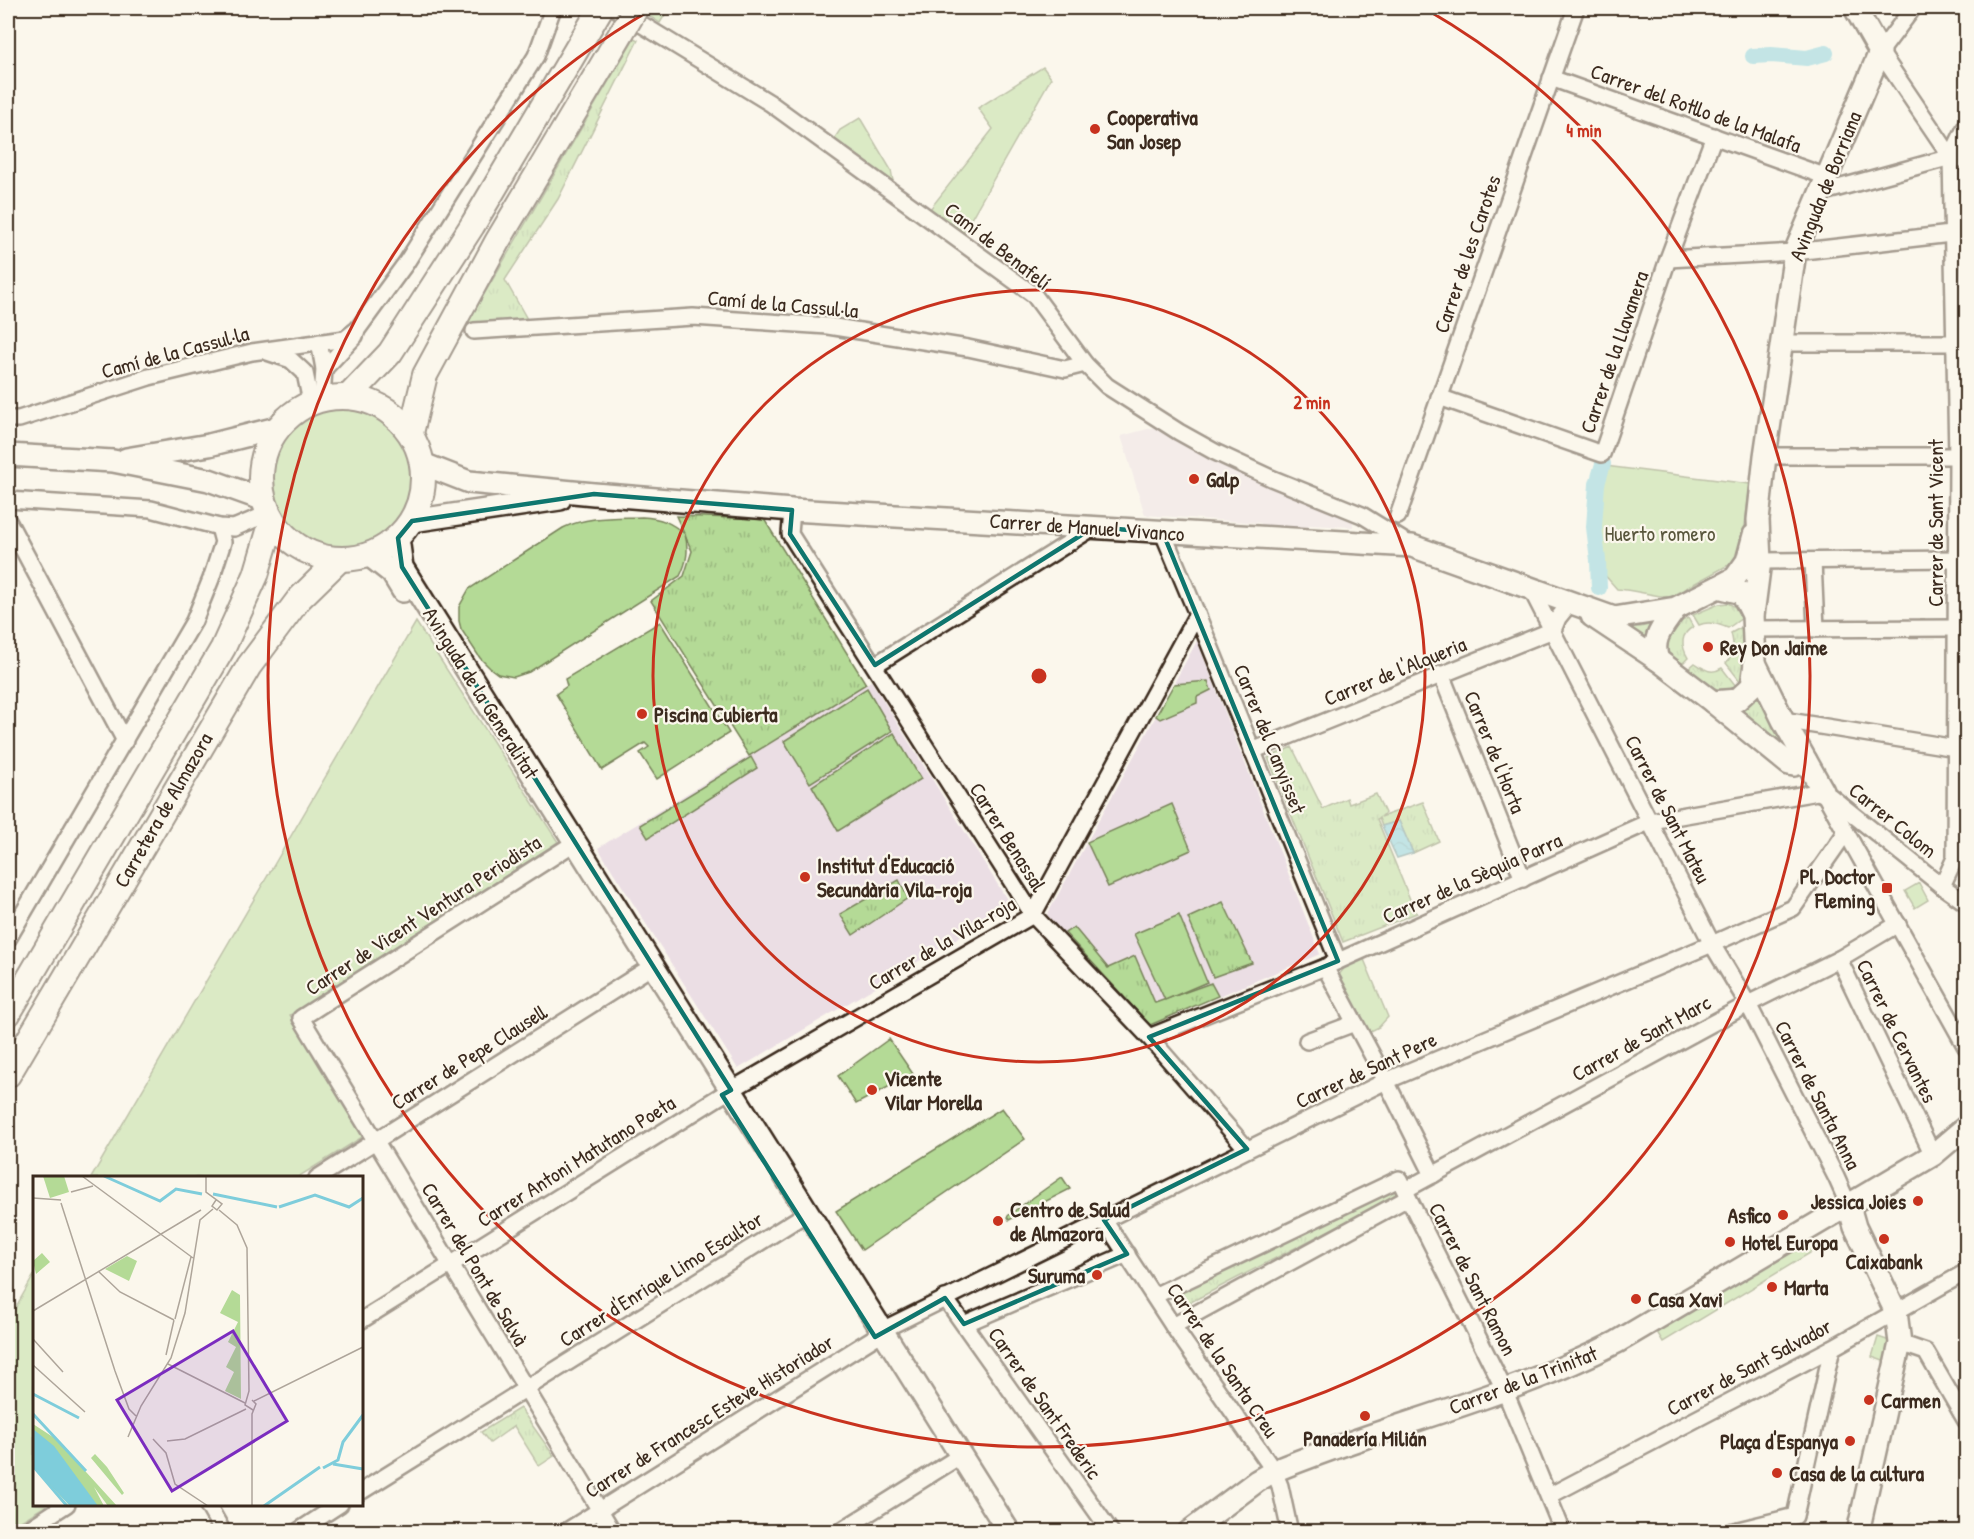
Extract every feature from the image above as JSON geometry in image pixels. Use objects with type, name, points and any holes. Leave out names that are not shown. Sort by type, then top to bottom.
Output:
[{"type":"main road","points":[[350,395],[390,353],[472,226],[601,8]]},
{"type":"main road","points":[[411,433],[425,375],[498,242],[636,8]]},
{"type":"main road","points":[[350,395],[385,407],[411,433],[423,464],[423,494],[405,530],[369,555],[339,560],[301,549],[267,512],[264,449],[277,428],[317,400],[350,395]]},
{"type":"main road","name":"Carretera de Almazora","points":[[8,1014],[223,648],[256,575],[267,512]]},
{"type":"main road","name":"Carretera de Almazora","points":[[8,1075],[249,666],[299,599],[339,560]]},
{"type":"street","points":[[317,400],[324,369],[355,336],[351,334],[406,263],[536,56],[552,8]]},
{"type":"street","name":"Camí de Benafelí","points":[[615,8],[770,103],[1034,295],[1085,364],[1107,386],[1215,452],[1362,515],[1412,546]]},
{"type":"street","name":"Carrer de les Carotes","points":[[1398,516],[1576,8]]},
{"type":"street","points":[[1855,8],[1880,52],[1959,158]]},
{"type":"street","name":"Avinguda de Borriana","points":[[1718,587],[1735,578],[1747,561],[1758,520],[1795,252],[1880,52],[1912,8]]},
{"type":"street","name":"Carrer del Rotllo de la Malafa","points":[[1551,78],[1714,136],[1823,185]]},
{"type":"street","points":[[1959,158],[1966,126]]},
{"type":"street","name":"Carrer de la Llavanera","points":[[1439,397],[1602,454],[1668,259],[1714,136]]},
{"type":"street","points":[[1823,185],[1959,158]]},
{"type":"street","name":"Carrer de Sant Vicent","points":[[1942,886],[1955,858],[1961,799],[1956,748],[1961,704],[1956,628],[1961,608],[1956,559],[1961,379],[1954,344],[1959,284],[1951,234],[1959,158]]},
{"type":"street","points":[[1668,259],[1795,252],[1951,234]]},
{"type":"street","name":"Camí de la Cassul·la","points":[[474,332],[693,317],[828,326],[968,348],[1065,369],[1085,364]]},
{"type":"street","name":"Camí de la Cassul·la","points":[[13,419],[149,377],[261,350],[312,343],[351,334]]},
{"type":"street","points":[[317,400],[305,373],[302,354],[312,343],[324,369]]},
{"type":"street","points":[[1782,343],[1954,344]]},
{"type":"street","points":[[261,350],[291,360],[305,373]]},
{"type":"street","points":[[113,461],[209,445],[277,428]]},
{"type":"street","points":[[8,455],[113,461],[209,480],[267,512]]},
{"type":"street","points":[[1766,456],[1960,466]]},
{"type":"street","name":"Carrer de Manuel Vivanco","points":[[423,464],[469,482],[594,494],[792,510],[1412,546],[1571,603]]},
{"type":"street","name":"Carrer de Manuel Vivanco","points":[[405,530],[594,494]]},
{"type":"street","points":[[8,500],[151,509],[219,527],[234,528],[267,512]]},
{"type":"street","points":[[1340,507],[1361,524],[1358,543]]},
{"type":"street","name":"Carrer Benassal","points":[[792,510],[790,534],[1033,915],[1149,1037],[1247,1149]]},
{"type":"street","name":"Avinguda de Borriana","points":[[1754,622],[1761,561],[1758,520]]},
{"type":"street","points":[[8,521],[125,741]]},
{"type":"street","points":[[8,939],[194,621],[223,542],[219,527]]},
{"type":"street","points":[[875,665],[1094,527]]},
{"type":"street","name":"Avinguda de la Generalitat","points":[[405,530],[402,567],[648,968],[957,1458],[997,1532]]},
{"type":"street","name":"Carrer del Canyisset","points":[[1163,532],[1252,751],[1355,1023],[1432,1175]]},
{"type":"street","name":"Avinguda de la Generalitat","points":[[369,555],[392,573],[572,845]]},
{"type":"street","points":[[1761,561],[1956,559]]},
{"type":"street","points":[[1813,561],[1816,628]]},
{"type":"street","name":"Carrer de Sant Mateu","points":[[1530,587],[1712,944],[1748,1004]]},
{"type":"street","points":[[1571,603],[1614,618],[1676,608],[1718,587],[1742,593],[1754,622],[1755,663],[1752,686],[1737,700],[1713,702]]},
{"type":"street","points":[[1553,630],[1557,618],[1571,603]]},
{"type":"street","points":[[1571,603],[1658,660],[1789,764],[1794,765],[1806,760]]},
{"type":"street","points":[[1658,660],[1654,650],[1657,636],[1676,608]]},
{"type":"street","name":"Carrer de la Vila-roja","points":[[727,1092],[1033,915],[1197,614]]},
{"type":"street","points":[[1754,622],[1816,628],[1956,628]]},
{"type":"street","name":"Carrer de l'Alqueria","points":[[1252,751],[1553,630]]},
{"type":"street","points":[[1755,663],[1783,720],[1966,1047]]},
{"type":"street","name":"Carrer de l'Horta","points":[[1441,674],[1523,879]]},
{"type":"street","points":[[1783,720],[1956,748]]},
{"type":"street","name":"Carrer de la Sèquia Parra","points":[[1149,1037],[1332,964],[1651,821],[1823,791]]},
{"type":"street","name":"Carrer Colom","points":[[1823,791],[1966,903]]},
{"type":"street","name":"Carrer de Sant Pere","points":[[879,1333],[945,1298],[1386,1081],[1793,908],[1846,831]]},
{"type":"street","name":"Carrer de Vicent Ventura Periodista","points":[[301,1018],[572,845]]},
{"type":"street","name":"Carrer de Sant Marc","points":[[1155,1296],[1432,1175],[1748,1004],[1839,959],[1898,924]]},
{"type":"street","name":"Carrer de Cervantes","points":[[1839,959],[1933,1155]]},
{"type":"street","name":"Carrer de Pepe Clausell","points":[[320,1176],[648,968]]},
{"type":"street","name":"Carrer de Santa Anna","points":[[1748,1004],[1849,1206]]},
{"type":"street","name":"Carrer del Pont de Salvà","points":[[301,1018],[613,1532]]},
{"type":"street","points":[[1307,1041],[1355,1023]]},
{"type":"street","name":"Carrer Antoni Matutano Poeta","points":[[363,1319],[727,1092]]},
{"type":"street","name":"Carrer de la Trinitat","points":[[1189,1532],[1257,1481],[1274,1472],[1586,1358],[1617,1342],[1933,1155],[1966,1127]]},
{"type":"street","name":"Carrer de Sant Marc","points":[[1173,1326],[1404,1189]]},
{"type":"street","name":"Carrer de Sant Ramon","points":[[1404,1189],[1504,1389],[1563,1532]]},
{"type":"street","points":[[1849,1206],[1855,1227],[1896,1312],[1900,1342],[1858,1532]]},
{"type":"street","name":"Carrer d'Enrique Limo Escultor","points":[[363,1490],[803,1215]]},
{"type":"street","name":"Carrer de la Santa Creu","points":[[1104,1220],[1173,1326],[1274,1472],[1280,1486],[1290,1532]]},
{"type":"street","points":[[964,1324],[1127,1254]]},
{"type":"street","name":"Carrer de Sant Salvador","points":[[1549,1496],[1832,1348],[1966,1272]]},
{"type":"street","name":"Carrer de Sant Frederic","points":[[945,1298],[1111,1532]]},
{"type":"street","name":"Carrer de Francesc Esteve Historiador","points":[[565,1532],[879,1333]]},
{"type":"street","points":[[1900,1342],[1926,1352],[1966,1421]]},
{"type":"street","points":[[1730,1532],[1795,1516],[1832,1348]]},
{"type":"street","points":[[839,1532],[957,1458]]},
{"type":"street","name":"Avinguda de la Generalitat","points":[[957,1458],[1010,1532]]},
{"type":"street","points":[[24,1532],[64,1506]]},
{"type":"street","points":[[208,1506],[223,1532]]},
{"type":"street","points":[[297,1532],[337,1506]]},
{"type":"highlighted area","points":[[594,494],[792,510],[790,534],[875,665],[1094,527],[1163,533],[1338,961],[1149,1037],[1247,1149],[1104,1220],[1127,1254],[964,1324],[945,1298],[875,1337],[722,1095],[731,1090],[402,567],[398,538],[412,521]]},
{"type":"shaded area","name":"Galp","points":[[1155,427],[1222,465],[1353,522],[1353,527],[1309,525],[1305,531],[1264,526],[1260,523],[1145,515],[1121,436]]},
{"type":"shaded area","points":[[1197,641],[1320,954],[1150,1025],[1047,915]]},
{"type":"shaded area","name":"Institut d'Educació Secundària Vila-roja","points":[[871,681],[1011,906],[738,1069],[598,848]]},
{"type":"green space","points":[[652,8],[669,8],[660,23],[648,15]]},
{"type":"green space","points":[[634,38],[638,40],[558,199],[505,280],[527,319],[466,325]]},
{"type":"green space","points":[[1043,67],[1051,78],[963,233],[930,209],[993,129],[978,108]]},
{"type":"green space","points":[[860,118],[891,170],[893,181],[834,139],[840,130]]},
{"type":"green space","points":[[342,407],[369,412],[391,428],[407,450],[412,477],[407,504],[391,526],[369,542],[342,547],[315,542],[293,526],[277,504],[272,477],[277,450],[293,428],[315,412]]},
{"type":"green space","name":"Huerto romero","points":[[1605,466],[1750,484],[1741,558],[1670,597],[1617,589],[1602,572],[1604,553],[1598,533]]},
{"type":"green space","points":[[676,516],[764,519],[866,684],[749,756],[651,601],[684,576],[692,551]]},
{"type":"green space","points":[[642,517],[665,521],[685,534],[687,556],[680,576],[529,672],[514,677],[498,674],[480,658],[461,629],[459,621],[459,607],[469,589],[572,524],[612,518]]},
{"type":"green space","points":[[1728,603],[1735,607],[1742,618],[1728,628],[1706,623],[1699,625],[1693,615],[1719,604]]},
{"type":"green space","points":[[1688,618],[1693,627],[1686,633],[1683,641],[1688,658],[1680,666],[1668,654],[1666,638],[1678,623]]},
{"type":"green space","points":[[416,622],[558,842],[290,1015],[364,1136],[300,1176],[92,1176]]},
{"type":"green space","name":"Piscina Cubierta","points":[[660,622],[729,733],[657,779],[640,753],[649,747],[645,743],[602,770],[556,694],[567,686],[565,679]]},
{"type":"green space","points":[[1658,623],[1649,651],[1613,626],[1640,627]]},
{"type":"green space","points":[[1744,626],[1744,675],[1740,681],[1726,663],[1733,649],[1731,633]]},
{"type":"green space","points":[[1695,663],[1711,671],[1722,668],[1736,686],[1723,690],[1704,683],[1687,670]]},
{"type":"green space","points":[[1208,681],[1211,690],[1197,697],[1197,703],[1160,719],[1156,716],[1174,684]]},
{"type":"green space","points":[[867,688],[892,731],[810,783],[784,741]]},
{"type":"green space","points":[[1762,690],[1795,760],[1729,711],[1749,704]]},
{"type":"green space","points":[[894,733],[921,779],[838,831],[812,786]]},
{"type":"green space","points":[[1292,747],[1323,809],[1347,798],[1349,804],[1376,794],[1385,813],[1381,817],[1423,802],[1439,841],[1413,853],[1399,821],[1382,826],[1379,818],[1377,819],[1417,913],[1343,942],[1268,758]]},
{"type":"green space","points":[[751,757],[757,768],[648,838],[640,825]]},
{"type":"green space","points":[[1172,804],[1191,850],[1108,887],[1087,842]]},
{"type":"green space","points":[[899,880],[908,898],[853,935],[840,914]]},
{"type":"green space","points":[[1919,883],[1928,900],[1915,908],[1905,891]]},
{"type":"green space","points":[[1223,902],[1252,963],[1213,977],[1188,918]]},
{"type":"green space","points":[[1179,915],[1207,982],[1165,1000],[1134,934]]},
{"type":"green space","points":[[1074,927],[1108,968],[1135,956],[1155,1003],[1211,983],[1218,996],[1150,1025],[1065,933]]},
{"type":"green space","points":[[1363,957],[1388,1017],[1379,1027],[1365,1034],[1338,976],[1350,961]]},
{"type":"green space","points":[[889,1039],[913,1074],[856,1104],[838,1076]]},
{"type":"green space","points":[[1002,1108],[1025,1139],[862,1250],[836,1211]]},
{"type":"green space","points":[[1062,1177],[1070,1189],[1009,1220],[1007,1217],[1010,1214]]},
{"type":"green space","points":[[1394,1189],[1398,1190],[1395,1196],[1189,1303],[1182,1303],[1180,1300],[1180,1290]]},
{"type":"green space","points":[[1810,1240],[1815,1250],[1663,1342],[1657,1332]]},
{"type":"green space","points":[[33,1277],[33,1506],[45,1506],[8,1529],[8,1321]]},
{"type":"green space","points":[[1878,1337],[1890,1341],[1886,1362],[1872,1357]]},
{"type":"green space","points":[[520,1408],[554,1456],[539,1466],[514,1426],[490,1443],[481,1432]]},
{"type":"water","points":[[1399,821],[1413,853],[1397,858],[1382,826]]},
{"type":"waterway","points":[[1753,56],[1807,58],[1826,53]]},
{"type":"waterway","points":[[1599,588],[1594,527],[1597,484],[1603,464]]},
{"type":"place","name":"Cooperativa San Josep","points":[[1095,129]]},
{"type":"place","name":"Galp","points":[[1194,479]]},
{"type":"place","name":"Rey Don Jaime","points":[[1708,647]]},
{"type":"place","name":"Piscina Cubierta","points":[[642,714]]},
{"type":"place","name":"Institut d'Educació Secundària Vila-roja","points":[[805,877]]},
{"type":"place","name":"Pl. Doctor Fleming","points":[[1887,888]]},
{"type":"place","name":"Vicente Vilar Morella","points":[[872,1090]]},
{"type":"place","name":"Jessica Joies","points":[[1918,1201]]},
{"type":"place","name":"Asfico","points":[[1783,1215]]},
{"type":"place","name":"Centro de Salud de Almazora","points":[[998,1221]]},
{"type":"place","name":"Caixabank","points":[[1884,1239]]},
{"type":"place","name":"Hotel Europa","points":[[1730,1242]]},
{"type":"place","name":"Suruma","points":[[1097,1275]]},
{"type":"place","name":"Marta","points":[[1772,1287]]},
{"type":"place","name":"Casa Xavi","points":[[1636,1299]]},
{"type":"place","name":"Carmen","points":[[1869,1400]]},
{"type":"place","name":"Panadería Milián","points":[[1365,1416]]},
{"type":"place","name":"Plaça d'Espanya","points":[[1850,1441]]},
{"type":"place","name":"Casa de la cultura","points":[[1777,1473]]}]
